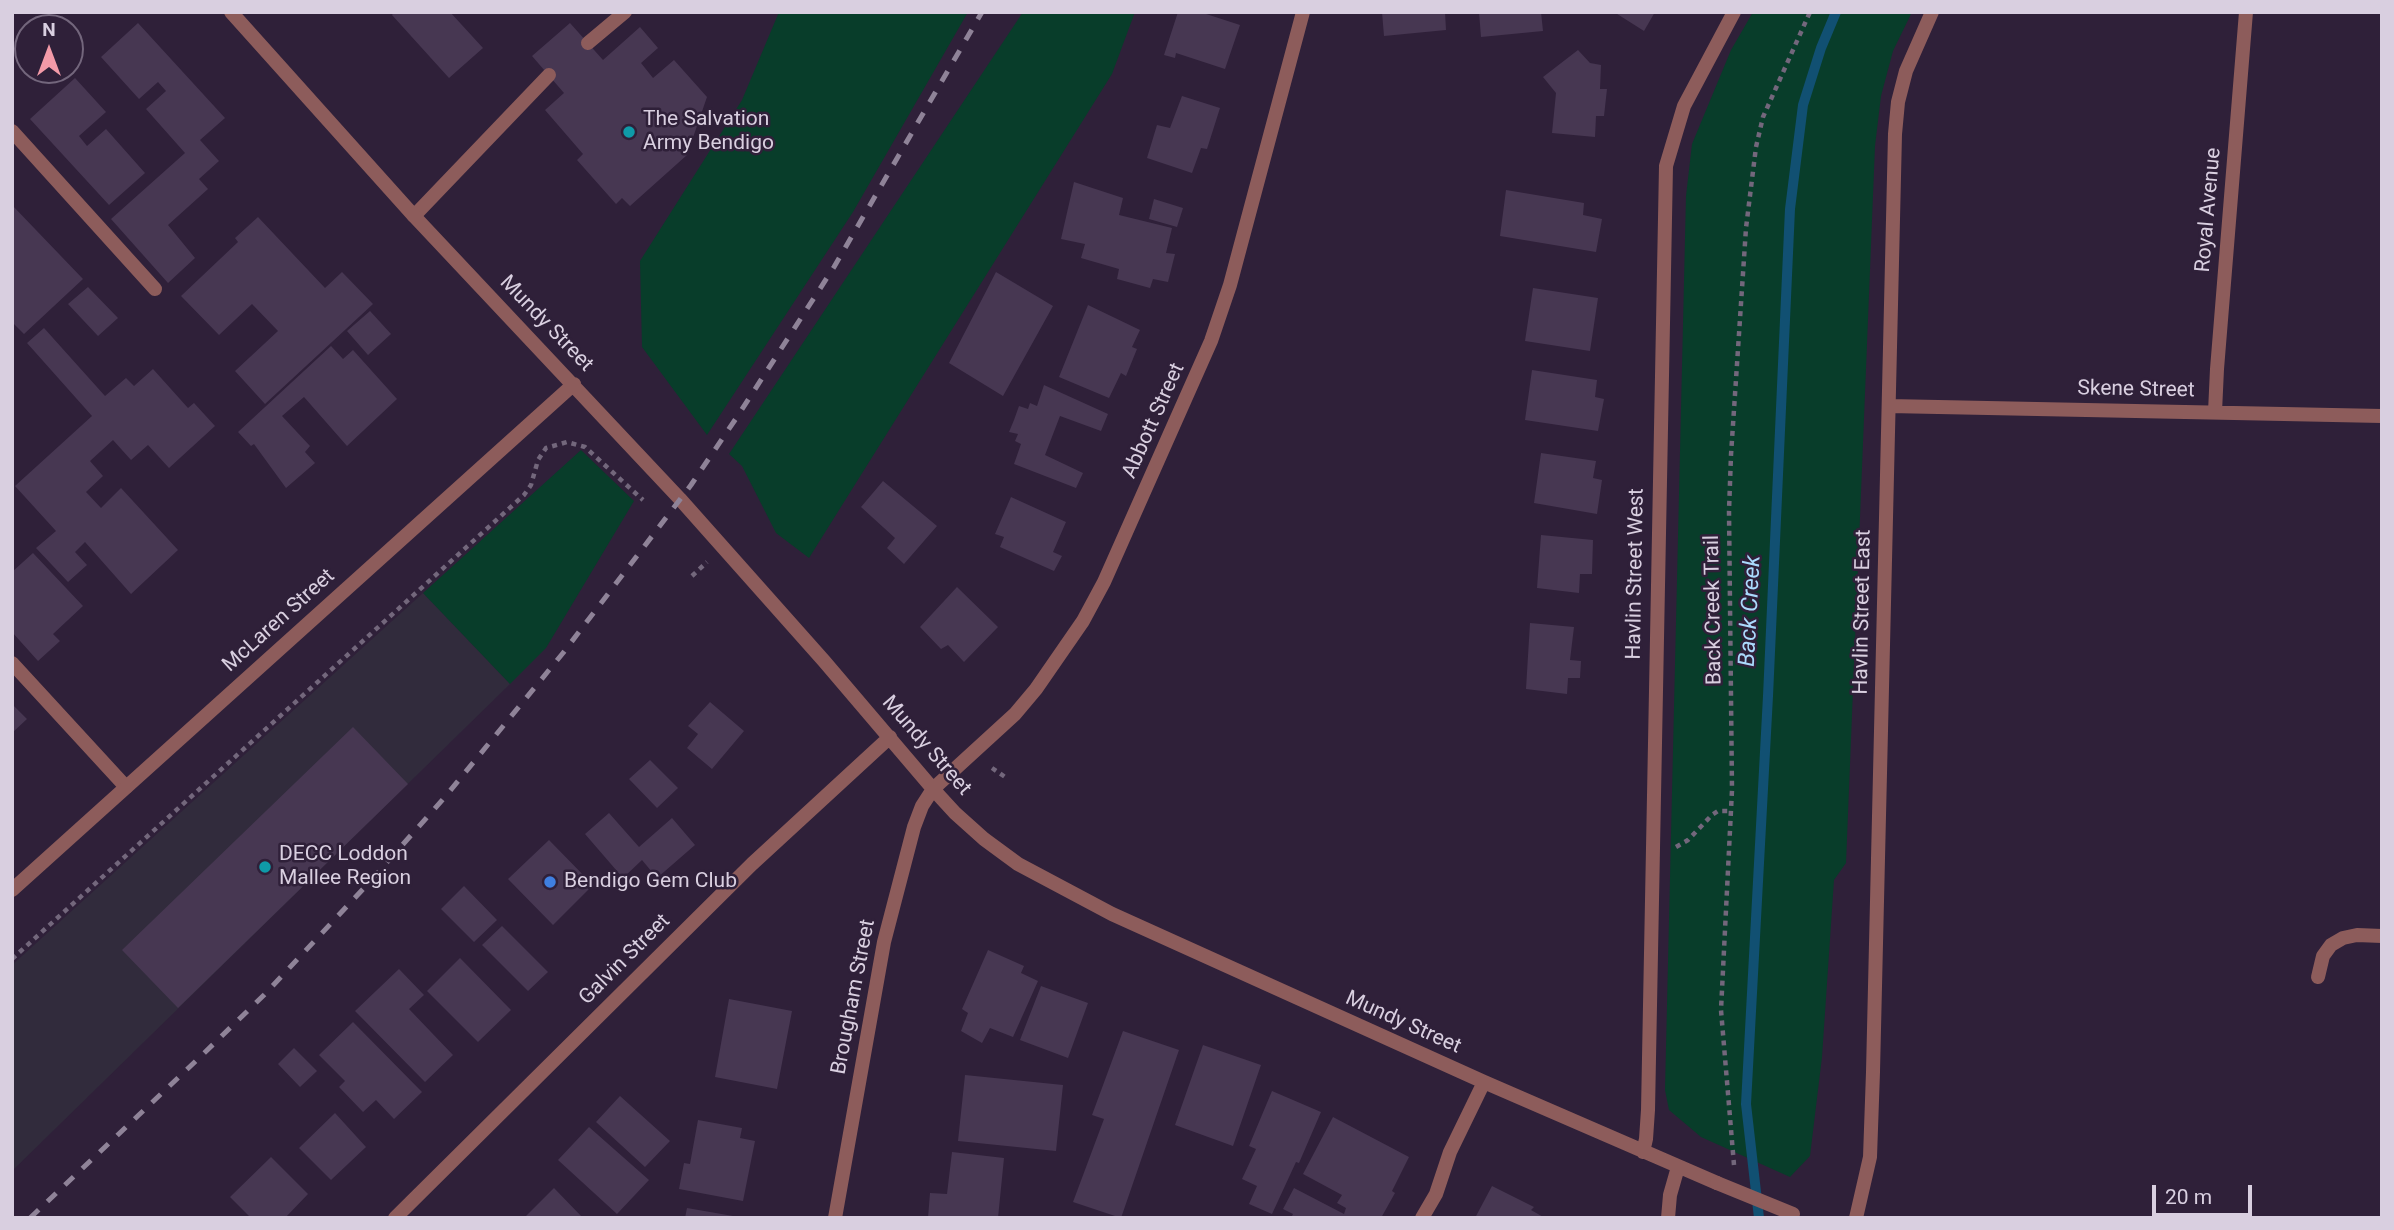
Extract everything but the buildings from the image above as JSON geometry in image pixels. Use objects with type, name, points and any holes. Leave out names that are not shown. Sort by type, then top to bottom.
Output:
[{"type":"street","name":"Mundy Street","points":[[231,12],[414,216],[697,518],[933,789],[984,839],[1018,864],[1112,914],[1483,1082],[1797,1216]]},
{"type":"street","points":[[588,43],[625,12]]},
{"type":"street","name":"Abbott Street","points":[[933,789],[1015,714],[1063,651],[1104,582],[1211,341],[1230,285],[1303,12]]},
{"type":"street","name":"Havlin Street West","points":[[1643,1152],[1648,1110],[1666,166],[1684,106],[1734,12]]},
{"type":"street","name":"Havlin Street East","points":[[1856,1218],[1870,1157],[1893,172],[1898,102],[1906,71],[1932,12]]},
{"type":"street","name":"Royal Avenue","points":[[2215,412],[2246,12]]},
{"type":"street","points":[[414,216],[549,75]]},
{"type":"street","points":[[12,131],[155,289]]},
{"type":"street","name":"McLaren Street","points":[[12,890],[574,384]]},
{"type":"street","name":"Skene Street","points":[[1889,406],[2382,416]]},
{"type":"street","points":[[12,663],[126,787]]},
{"type":"street","name":"Galvin Street","points":[[395,1218],[752,864],[890,737]]},
{"type":"street","name":"Brougham Street","points":[[835,1218],[884,942],[914,827],[922,806],[933,789]]},
{"type":"street","points":[[2318,977],[2323,956],[2331,945],[2343,938],[2357,935],[2382,936]]},
{"type":"street","points":[[1422,1218],[1436,1194],[1450,1152],[1483,1082]]},
{"type":"street","points":[[1668,1218],[1670,1195],[1678,1167]]},
{"type":"path","name":"Back Creek Trail","points":[[1735,1176],[1721,1010],[1731,811],[1729,511],[1751,182],[1763,117],[1810,12]]},
{"type":"path","points":[[12,959],[524,495],[531,485],[538,460],[546,448],[567,442],[585,447],[643,500]]},
{"type":"path","points":[[992,768],[1008,779]]},
{"type":"path","points":[[1652,854],[1679,846],[1718,811],[1731,811]]},
{"type":"shaded area","points":[[423,593],[510,684],[12,1171],[12,965]]},
{"type":"green space","points":[[779,12],[968,12],[853,212],[707,435],[642,347],[640,261],[742,100]]},
{"type":"green space","points":[[1023,12],[1135,12],[1112,74],[809,558],[776,533],[742,466],[729,454]]},
{"type":"green space","points":[[1753,12],[1912,12],[1893,51],[1881,96],[1875,146],[1846,863],[1834,880],[1822,1057],[1810,1156],[1790,1177],[1701,1137],[1669,1110],[1665,1090],[1686,196],[1692,144],[1731,50]]},
{"type":"green space","points":[[581,450],[634,501],[546,648],[510,684],[423,593]]},
{"type":"waterway","name":"Back Creek","points":[[1759,1218],[1746,1104],[1790,209],[1803,105],[1836,12]]},
{"type":"railway","points":[[30,1218],[264,995],[445,797],[563,653],[691,485],[737,417],[834,267],[982,12]]},
{"type":"place","name":"The Salvation Army Bendigo","points":[[629,132]]},
{"type":"place","name":"DECC Loddon Mallee Region","points":[[265,867]]},
{"type":"place","name":"Bendigo Gem Club","points":[[550,882]]}]
